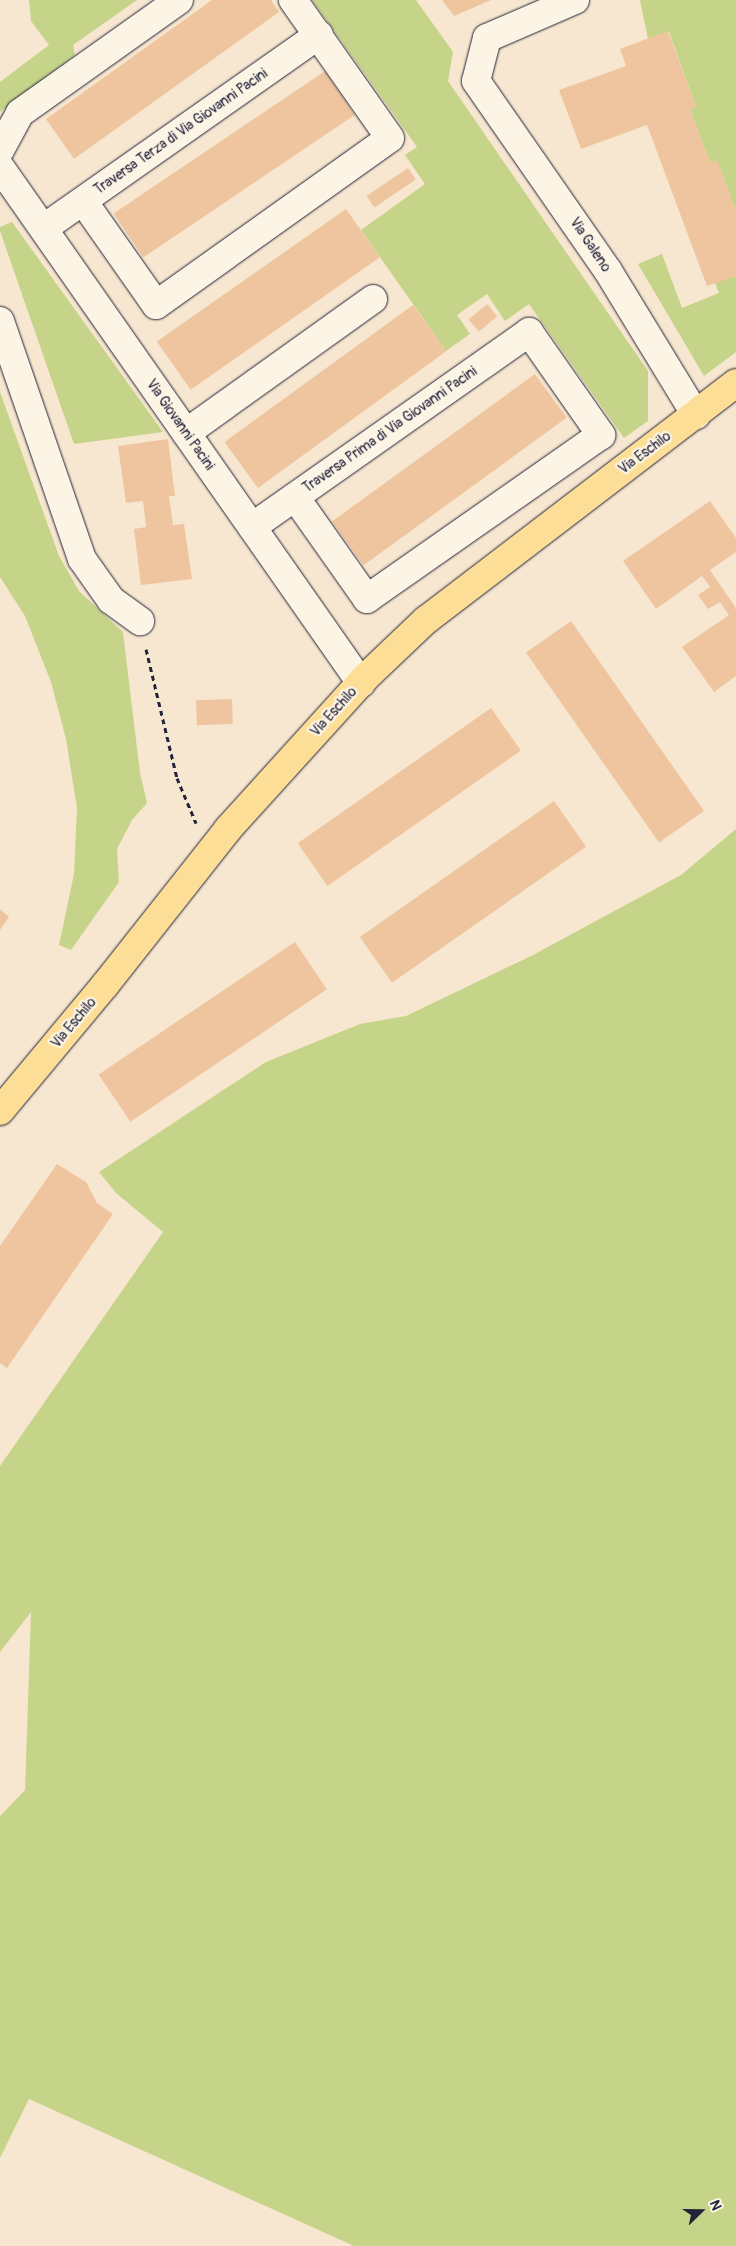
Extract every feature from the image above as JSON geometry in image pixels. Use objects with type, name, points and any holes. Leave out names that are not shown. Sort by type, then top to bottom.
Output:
[{"type":"main road","name":"Via Eschilo","points":[[0,1111],[105,985],[209,854],[361,683],[426,620],[736,383]]},
{"type":"street","points":[[0,150],[20,113],[179,0]]},
{"type":"street","points":[[83,201],[156,305],[390,138],[293,0]]},
{"type":"street","name":"Via Galeno","points":[[575,0],[487,38],[476,80],[608,271],[696,415]]},
{"type":"street","name":"Traversa Terza di Via Giovanni Pacini","points":[[44,228],[319,35]]},
{"type":"street","name":"Via Giovanni Pacini","points":[[0,167],[361,683]]},
{"type":"street","points":[[186,433],[373,299]]},
{"type":"street","points":[[0,321],[82,559],[111,600],[140,622]]},
{"type":"street","name":"Traversa Prima di Via Giovanni Pacini","points":[[252,527],[528,332],[601,435],[367,599],[295,497]]},
{"type":"path","points":[[140,622],[177,778],[209,854]]},
{"type":"green space","points":[[29,0],[137,0],[73,45],[75,55],[0,112],[0,82],[49,45],[31,21]]},
{"type":"green space","points":[[312,0],[416,0],[453,52],[448,81],[648,371],[648,421],[624,438],[529,304],[505,321],[487,294],[457,315],[470,334],[446,351],[361,230],[425,184],[405,155],[417,147]]},
{"type":"green space","points":[[640,0],[736,0],[736,211],[717,161],[710,163],[690,109],[696,107],[669,32],[648,39]]},
{"type":"green space","points":[[12,222],[163,432],[74,444],[0,231],[0,227]]},
{"type":"green space","points":[[662,254],[682,308],[719,293],[715,283],[736,276],[736,352],[704,376],[638,264]]},
{"type":"green space","points":[[0,392],[59,556],[79,591],[123,632],[140,773],[147,803],[132,820],[117,849],[119,882],[71,950],[59,945],[74,874],[77,808],[66,739],[51,682],[25,616],[0,577]]},
{"type":"green space","points":[[736,829],[736,2246],[354,2246],[29,2099],[0,2158],[0,1816],[25,1790],[31,1612],[0,1652],[0,1466],[163,1232],[116,1193],[99,1172],[266,1062],[360,1024],[406,1016],[533,955],[681,875]]},
{"type":"building","points":[[212,0],[271,0],[279,12],[74,159],[46,119]]},
{"type":"building","points":[[442,0],[491,0],[454,16]]},
{"type":"building","points":[[668,31],[696,107],[690,109],[710,163],[717,160],[736,211],[736,276],[707,286],[647,125],[581,149],[559,90],[626,66],[620,49]]},
{"type":"building","points":[[325,71],[355,115],[143,258],[114,214]]},
{"type":"building","points":[[408,168],[416,180],[374,208],[367,196]]},
{"type":"building","points":[[346,209],[380,257],[191,390],[157,341]]},
{"type":"building","points":[[487,304],[497,316],[479,332],[469,319]]},
{"type":"building","points":[[413,305],[447,351],[258,488],[224,442]]},
{"type":"building","points":[[535,374],[567,418],[364,565],[332,522]]},
{"type":"building","points":[[168,439],[175,496],[169,496],[173,525],[184,524],[192,579],[141,585],[134,529],[146,527],[143,501],[126,503],[118,446]]},
{"type":"building","points":[[710,501],[736,538],[736,552],[710,570],[736,608],[736,676],[714,692],[682,647],[729,615],[720,602],[708,609],[698,595],[710,587],[702,576],[656,609],[623,561]]},
{"type":"building","points":[[571,621],[704,811],[659,843],[526,653]]},
{"type":"building","points":[[232,699],[233,724],[197,725],[196,700]]},
{"type":"building","points":[[491,708],[521,751],[328,886],[298,843]]},
{"type":"building","points":[[554,801],[586,847],[392,983],[360,937]]},
{"type":"building","points":[[0,909],[9,917],[0,930]]},
{"type":"building","points":[[295,942],[327,989],[130,1122],[99,1075]]},
{"type":"building","points":[[57,1164],[86,1182],[97,1203],[113,1214],[7,1368],[0,1363],[0,1246]]}]
